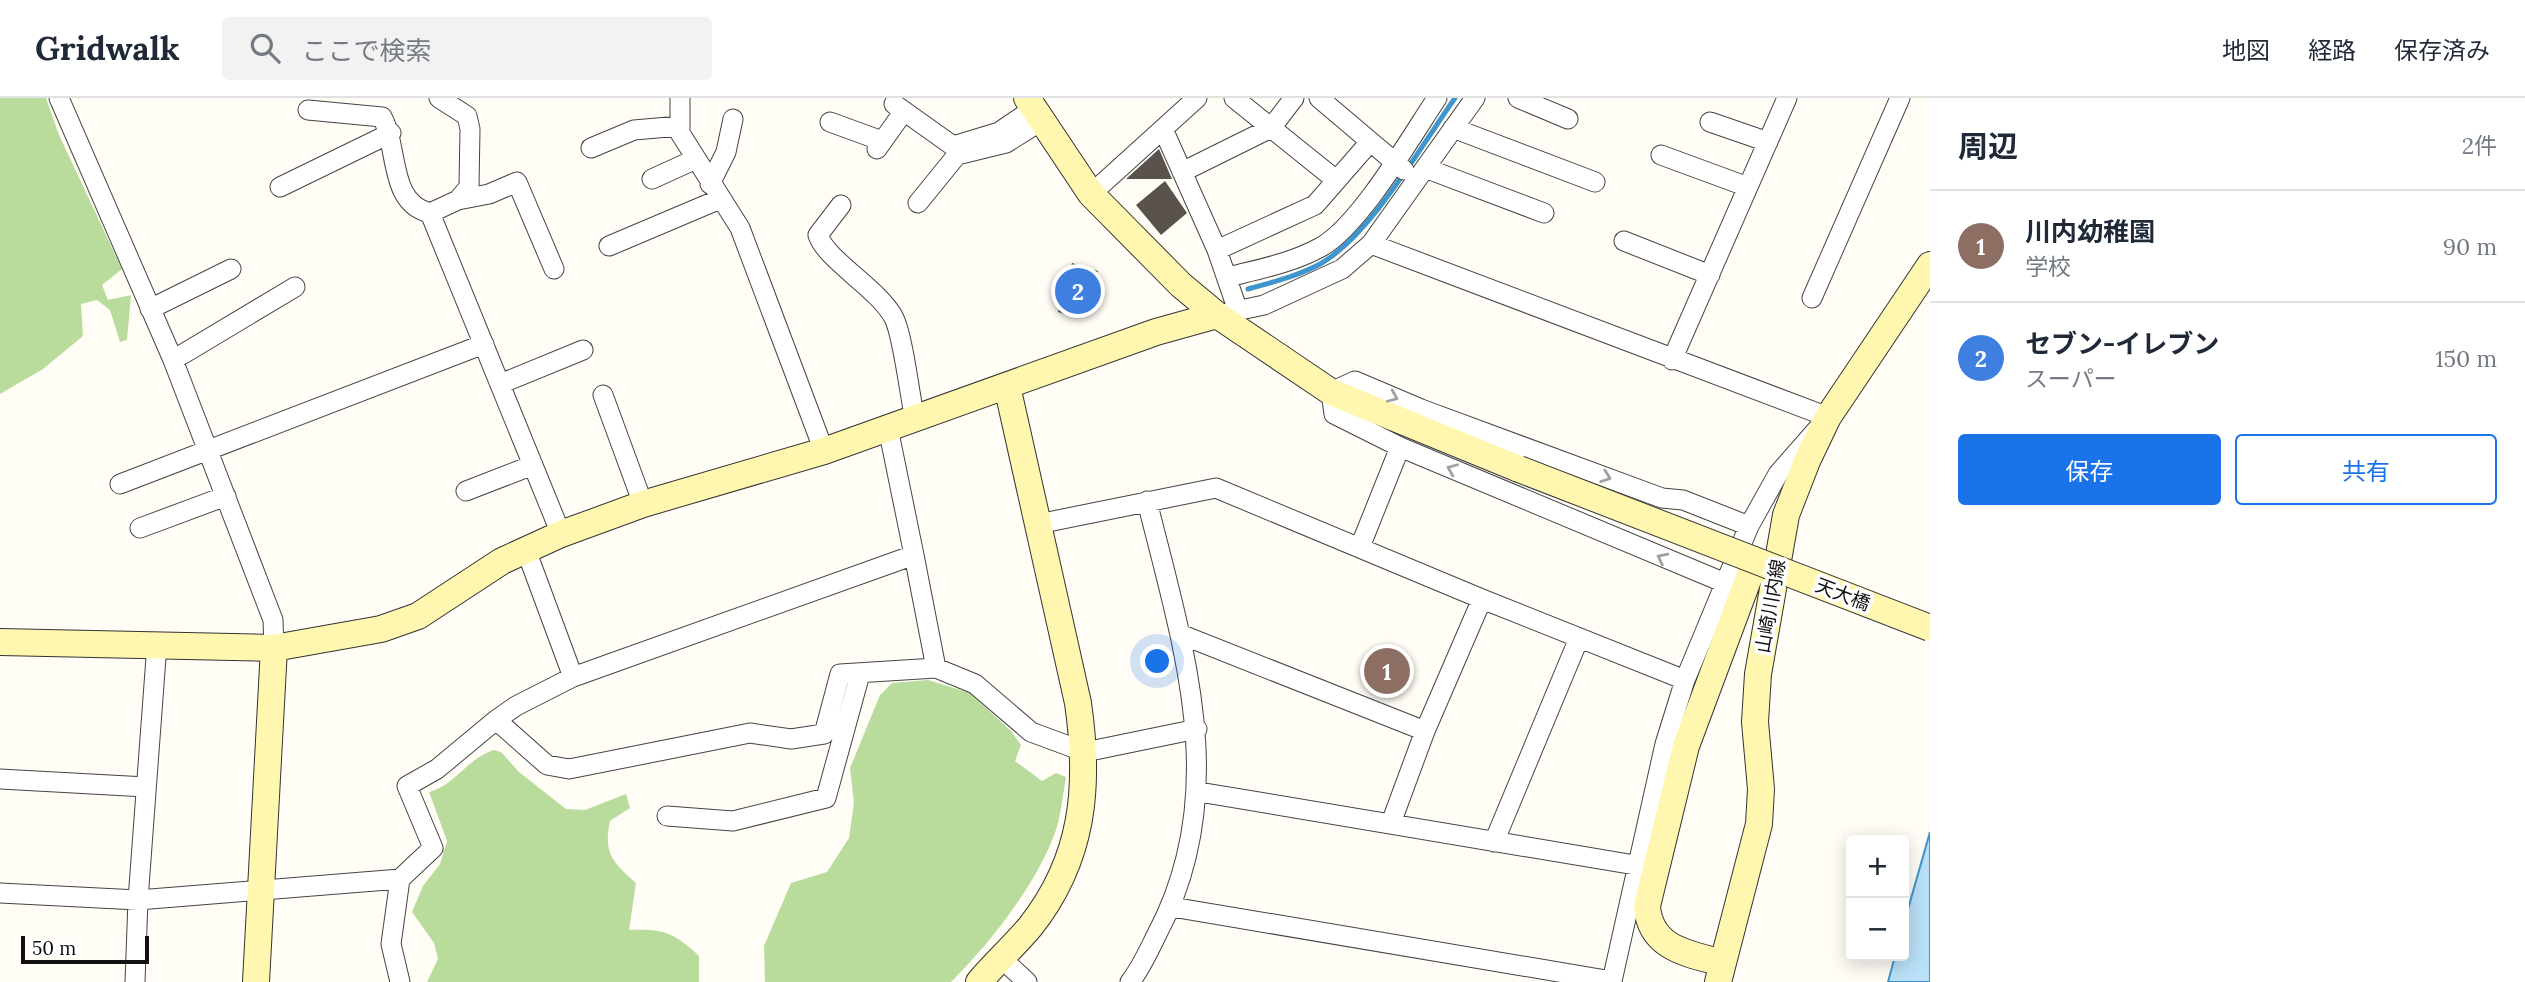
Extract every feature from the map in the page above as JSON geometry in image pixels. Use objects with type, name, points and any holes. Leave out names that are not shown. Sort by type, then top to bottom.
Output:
[{"type":"street","points":[[59,98],[173,360],[273,620],[263,891],[256,982]]},
{"type":"street","points":[[439,98],[467,116],[470,129],[469,187],[458,200]]},
{"type":"street","points":[[680,98],[680,133],[740,228],[824,451]]},
{"type":"street","points":[[1091,194],[1197,98]]},
{"type":"street","points":[[1234,98],[1336,180]]},
{"type":"street","points":[[1182,172],[1271,128],[1294,98]]},
{"type":"street","points":[[1228,277],[1291,261],[1323,246],[1346,227],[1395,163],[1437,98]]},
{"type":"street","points":[[0,642],[274,648],[358,634],[418,616],[502,561],[561,534],[642,504],[824,451],[1156,332],[1264,305],[1342,269],[1371,244],[1475,98]]},
{"type":"street","points":[[1518,98],[1569,119]]},
{"type":"street","points":[[1672,360],[1787,98]]},
{"type":"street","points":[[1812,298],[1900,98]]},
{"type":"street","points":[[1322,99],[1395,163],[1420,174],[1544,213]]},
{"type":"street","points":[[830,122],[880,145],[899,107],[953,146],[999,132],[1034,109]]},
{"type":"street","points":[[918,203],[957,155],[1006,143],[1034,109]]},
{"type":"street","name":"天大橋","points":[[1034,109],[1091,194],[1181,285],[1228,313],[1331,392],[1519,469],[1930,628]]},
{"type":"street","points":[[308,110],[382,117],[391,133],[393,161],[401,187],[418,210],[430,213],[458,200],[489,194],[517,182],[554,269]]},
{"type":"street","points":[[609,246],[715,192],[733,118]]},
{"type":"street","points":[[1710,121],[1768,142]]},
{"type":"street","points":[[591,148],[634,130],[680,126]]},
{"type":"street","points":[[1453,128],[1595,182]]},
{"type":"street","points":[[1163,130],[1228,277],[1228,313]]},
{"type":"street","points":[[280,187],[391,133]]},
{"type":"street","points":[[1217,250],[1315,205],[1370,142]]},
{"type":"street","points":[[1661,155],[1748,187]]},
{"type":"street","points":[[652,179],[696,159]]},
{"type":"street","points":[[841,205],[818,234],[821,244],[858,276],[894,319],[915,419]]},
{"type":"street","points":[[430,213],[561,534]]},
{"type":"street","points":[[1624,241],[1710,275]]},
{"type":"street","points":[[1172,907],[1580,978],[1612,981],[1665,744],[1685,680],[1749,526],[1778,474],[1828,417],[1371,244]]},
{"type":"street","name":"山崎川内線","points":[[1721,973],[1759,824],[1761,789],[1755,722],[1758,674],[1786,515],[1828,417],[1930,265]]},
{"type":"street","points":[[150,309],[231,268]]},
{"type":"street","points":[[173,360],[295,287]]},
{"type":"street","points":[[120,484],[484,344]]},
{"type":"street","points":[[500,384],[583,350]]},
{"type":"street","points":[[1725,583],[1400,447],[1334,414],[1331,392],[1355,381],[1421,409],[1611,480],[1662,498],[1683,500],[1749,526]]},
{"type":"street","points":[[979,982],[1029,928],[1042,909],[1069,858],[1080,824],[1085,789],[1085,752],[1078,703],[1007,386]]},
{"type":"street","points":[[603,395],[642,504]]},
{"type":"street","points":[[888,428],[936,668]]},
{"type":"street","points":[[1360,547],[1400,447]]},
{"type":"street","points":[[466,491],[533,465]]},
{"type":"street","points":[[1038,524],[1216,488],[1685,680]]},
{"type":"street","points":[[140,528],[226,496]]},
{"type":"street","points":[[1130,982],[1172,907],[1199,793],[1197,730],[1180,634],[1147,501]]},
{"type":"street","points":[[526,550],[573,677]]},
{"type":"street","points":[[0,893],[138,900],[400,879],[433,848],[407,786],[437,769],[496,720],[573,677],[914,555]]},
{"type":"street","points":[[1721,973],[1658,939],[1648,918],[1649,892],[1686,746],[1755,561]]},
{"type":"street","points":[[1391,823],[1425,731],[1482,599]]},
{"type":"street","points":[[1180,634],[1425,731]]},
{"type":"street","points":[[1494,842],[1579,638]]},
{"type":"street","points":[[135,982],[138,900],[157,644]]},
{"type":"street","points":[[496,720],[547,765],[569,769],[750,733],[791,739],[824,734],[840,674],[936,668],[975,684],[1031,732],[1085,752],[1197,730]]},
{"type":"street","points":[[667,816],[733,821],[826,798],[860,674]]},
{"type":"street","points":[[0,779],[146,787]]},
{"type":"street","points":[[1199,793],[1636,865]]},
{"type":"street","points":[[400,879],[391,944],[400,982]]},
{"type":"street","points":[[1000,957],[1027,982]]},
{"type":"green space","points":[[0,98],[46,98],[59,135],[122,269],[102,285],[108,300],[131,295],[127,340],[120,342],[110,310],[97,300],[81,304],[83,336],[43,369],[0,394]]},
{"type":"green space","points":[[928,680],[970,693],[1011,731],[1021,745],[1015,761],[1042,781],[1056,773],[1066,777],[1056,830],[1037,871],[997,931],[951,982],[765,982],[764,946],[791,883],[827,872],[849,838],[854,803],[850,768],[880,695],[892,683]]},
{"type":"green space","points":[[494,750],[501,752],[519,772],[566,809],[585,810],[626,794],[630,808],[610,821],[608,842],[616,863],[636,883],[629,930],[660,931],[682,942],[699,956],[699,982],[427,982],[438,959],[434,943],[412,912],[423,886],[440,864],[447,841],[429,792],[447,784],[476,759]]},
{"type":"water","points":[[1930,832],[1930,982],[1888,982],[1894,961],[1909,961],[1909,906]]},
{"type":"building","points":[[1159,149],[1172,179],[1126,179]]},
{"type":"building","points":[[1165,181],[1187,213],[1161,235],[1136,205]]},
{"type":"building","points":[[1072,263],[1098,271],[1086,313],[1082,312],[1080,318],[1058,312]]},
{"type":"waterway","points":[[1248,289],[1303,272],[1339,251],[1376,212],[1455,98]]},
{"type":"place","name":"セブン-イレブン","points":[[1078,291]]},
{"type":"place","name":"川内幼稚園","points":[[1387,671]]}]
